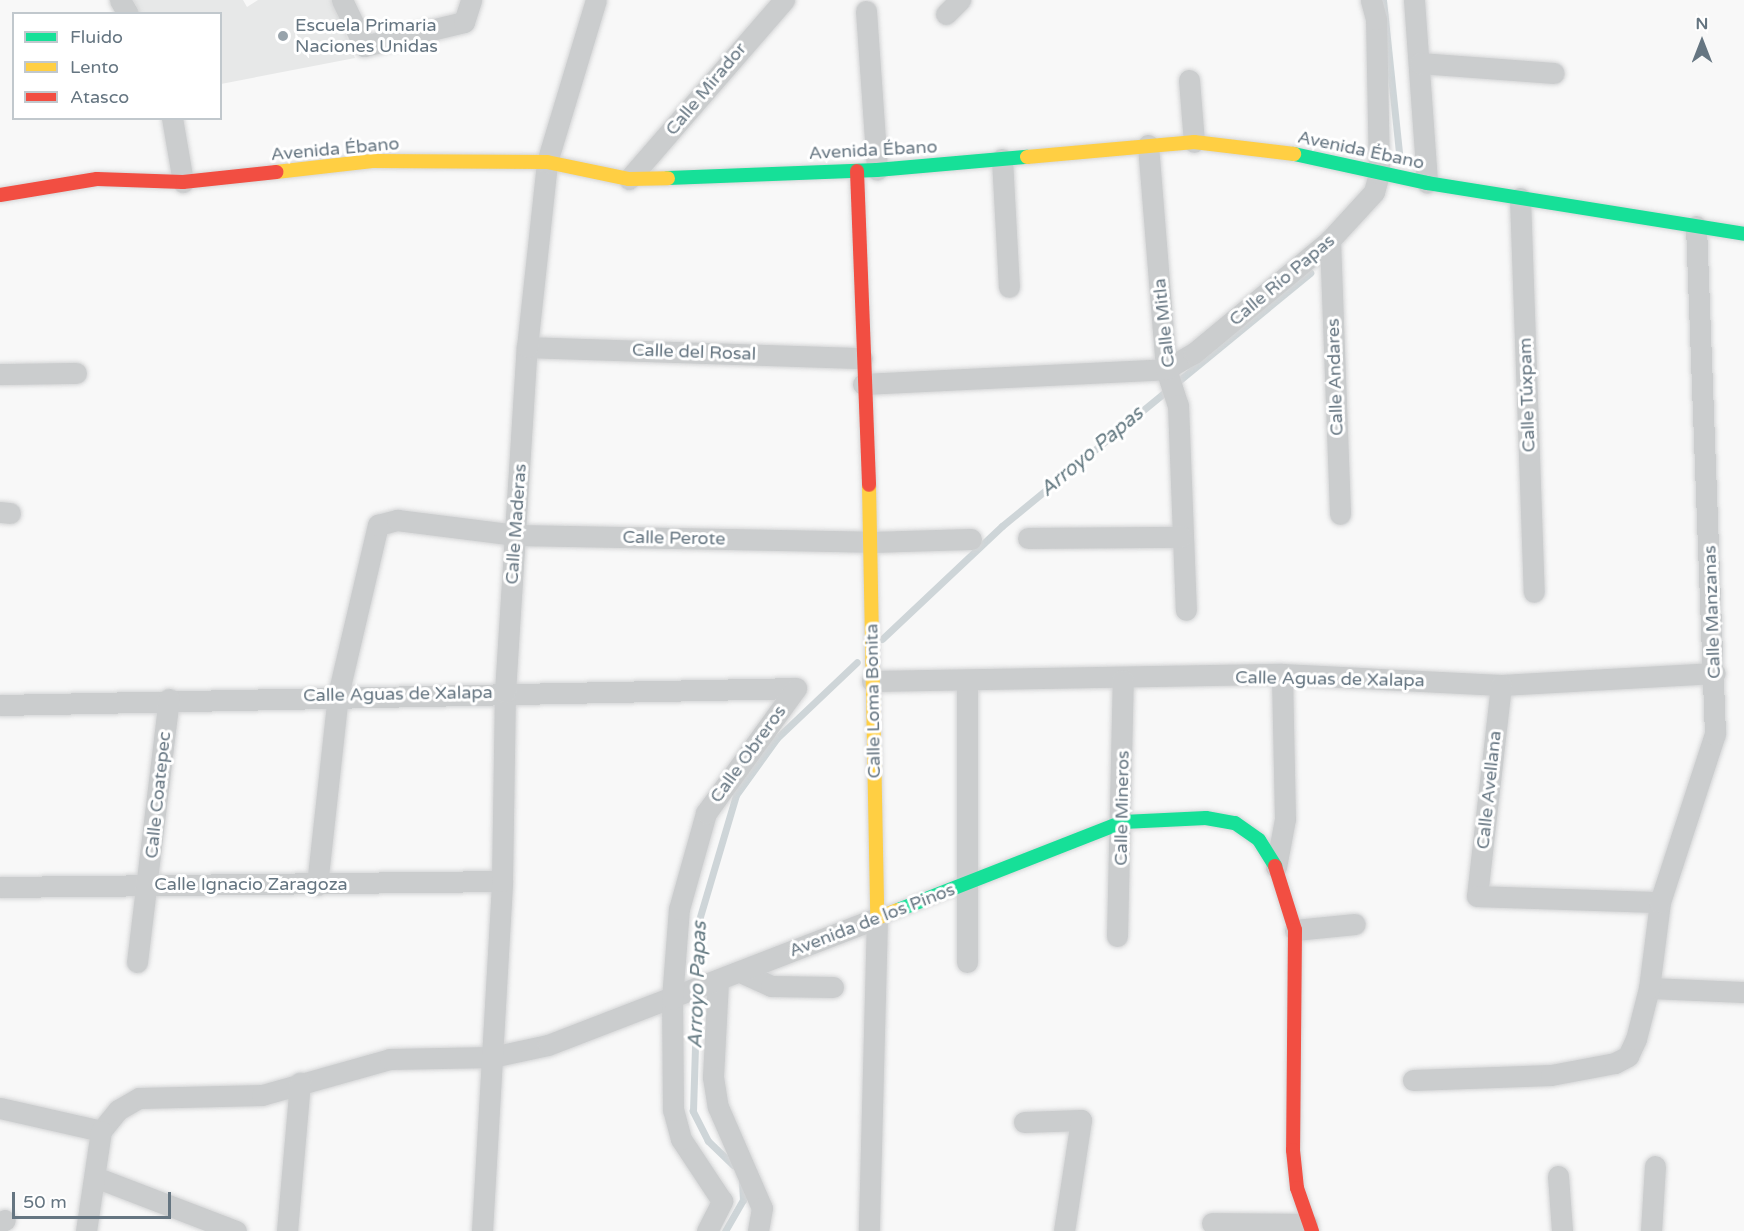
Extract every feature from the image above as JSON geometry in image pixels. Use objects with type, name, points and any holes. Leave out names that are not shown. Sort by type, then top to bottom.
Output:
[{"type":"main road","name":"Avenida Ébano","points":[[0,195],[97,180],[183,182],[372,161],[547,162],[629,179],[867,171],[1194,142],[1280,151],[1427,183],[1744,234]]},
{"type":"main road","name":"Calle Loma Bonita","points":[[867,171],[862,358],[871,542],[877,918]]},
{"type":"main road","name":"Avenida de los Pinos","points":[[877,918],[1124,822],[1206,818],[1235,823],[1259,840],[1276,867],[1295,930],[1293,1150],[1310,1228]]},
{"type":"street","points":[[342,0],[364,46],[464,22],[471,0]]},
{"type":"street","name":"Calle Maderas","points":[[482,1231],[502,881],[505,692],[527,347],[547,162],[596,0]]},
{"type":"street","name":"Calle Mirador","points":[[629,179],[784,0]]},
{"type":"street","points":[[1371,0],[1376,19],[1379,173]]},
{"type":"street","points":[[1414,0],[1427,183]]},
{"type":"street","points":[[866,11],[867,171]]},
{"type":"street","points":[[1420,63],[1554,73]]},
{"type":"street","points":[[1189,80],[1194,142]]},
{"type":"street","points":[[172,120],[183,182]]},
{"type":"street","name":"Calle Mitla","points":[[1148,145],[1172,381],[1186,610]]},
{"type":"street","points":[[1002,159],[1009,286]]},
{"type":"street","name":"Calle Río Papas","points":[[1172,381],[1194,353],[1330,240],[1367,204],[1379,173]]},
{"type":"street","name":"Calle Túxpam","points":[[1520,198],[1534,592]]},
{"type":"street","name":"Calle Manzanas","points":[[1413,1080],[1551,1075],[1628,1056],[1649,988],[1660,902],[1715,734],[1715,673],[1696,226]]},
{"type":"street","name":"Calle Andares","points":[[1330,240],[1340,514]]},
{"type":"street","name":"Calle del Rosal","points":[[527,347],[862,358]]},
{"type":"street","points":[[0,374],[76,374]]},
{"type":"street","points":[[863,384],[1172,381]]},
{"type":"street","name":"Calle Perote","points":[[338,695],[378,525],[398,520],[516,535],[871,542],[971,539]]},
{"type":"street","points":[[1028,538],[1181,537]]},
{"type":"street","name":"Calle Aguas de Xalapa","points":[[872,681],[1123,680],[1282,674],[1501,685],[1715,673]]},
{"type":"street","points":[[1276,867],[1285,819],[1282,674]]},
{"type":"street","points":[[967,680],[967,962]]},
{"type":"street","name":"Calle Mineros","points":[[1117,936],[1124,822],[1123,680]]},
{"type":"street","name":"Calle Avellana","points":[[1501,685],[1478,896],[1660,902]]},
{"type":"street","name":"Calle Aguas de Xalapa","points":[[0,705],[338,695],[796,688]]},
{"type":"street","name":"Calle Obreros","points":[[707,1231],[722,1201],[681,1139],[673,1110],[680,909],[706,813],[796,688]]},
{"type":"street","points":[[317,885],[338,695]]},
{"type":"street","name":"Calle Coatepec","points":[[136,962],[148,885],[169,699]]},
{"type":"street","name":"Calle Ignacio Zaragoza","points":[[0,887],[502,881]]},
{"type":"street","name":"Avenida de los Pinos","points":[[101,1131],[118,1110],[139,1098],[253,1096],[390,1059],[492,1057],[548,1045],[877,918]]},
{"type":"street","name":"Calle Loma Bonita","points":[[869,1231],[877,918]]},
{"type":"street","points":[[1295,930],[1355,924]]},
{"type":"street","points":[[740,972],[771,986],[833,987]]},
{"type":"street","points":[[711,983],[713,1077],[718,1107],[762,1208],[758,1231]]},
{"type":"street","points":[[1649,988],[1744,992]]},
{"type":"street","points":[[287,1231],[300,1083]]},
{"type":"street","points":[[0,1108],[101,1131],[86,1231]]},
{"type":"street","points":[[1024,1122],[1081,1120],[1064,1231]]},
{"type":"street","points":[[1651,1231],[1655,1166]]},
{"type":"street","points":[[1558,1176],[1562,1231]]},
{"type":"street","points":[[95,1177],[236,1231]]},
{"type":"street","points":[[1212,1223],[1310,1228]]},
{"type":"shaded area","name":"Escuela Primaria Naciones Unidas","points":[[133,0],[243,0],[247,7],[258,0],[332,0],[355,58],[222,84],[222,12],[139,12]]},
{"type":"waterway","name":"Arroyo Papas","points":[[1383,0],[1399,152]]},
{"type":"waterway","name":"Arroyo Papas","points":[[882,639],[1002,526],[1310,273]]},
{"type":"waterway","name":"Arroyo Papas","points":[[733,1165],[708,1141],[693,1111],[699,920],[736,795],[777,738],[857,662]]},
{"type":"waterway","name":"Arroyo Papas","points":[[725,1231],[743,1200],[742,1179]]},
{"type":"traffic: fast","points":[[1294,154],[1427,183],[1744,234]]},
{"type":"traffic: fast","points":[[668,178],[877,170],[1027,157]]},
{"type":"traffic: fast","points":[[898,910],[1123,822],[1206,818],[1235,823],[1259,840],[1275,866]]},
{"type":"traffic: slow","points":[[1027,157],[1194,142],[1294,154]]},
{"type":"traffic: slow","points":[[276,172],[372,161],[547,162],[629,179],[668,178]]},
{"type":"traffic: slow","points":[[869,485],[877,918],[898,910]]},
{"type":"traffic: jam","points":[[857,171],[869,485]]},
{"type":"traffic: jam","points":[[0,195],[97,179],[183,182],[276,172]]},
{"type":"traffic: jam","points":[[1275,866],[1295,930],[1293,1150],[1297,1188],[1312,1231]]},
{"type":"place","name":"Escuela Primaria Naciones Unidas","points":[[283,36]]}]
